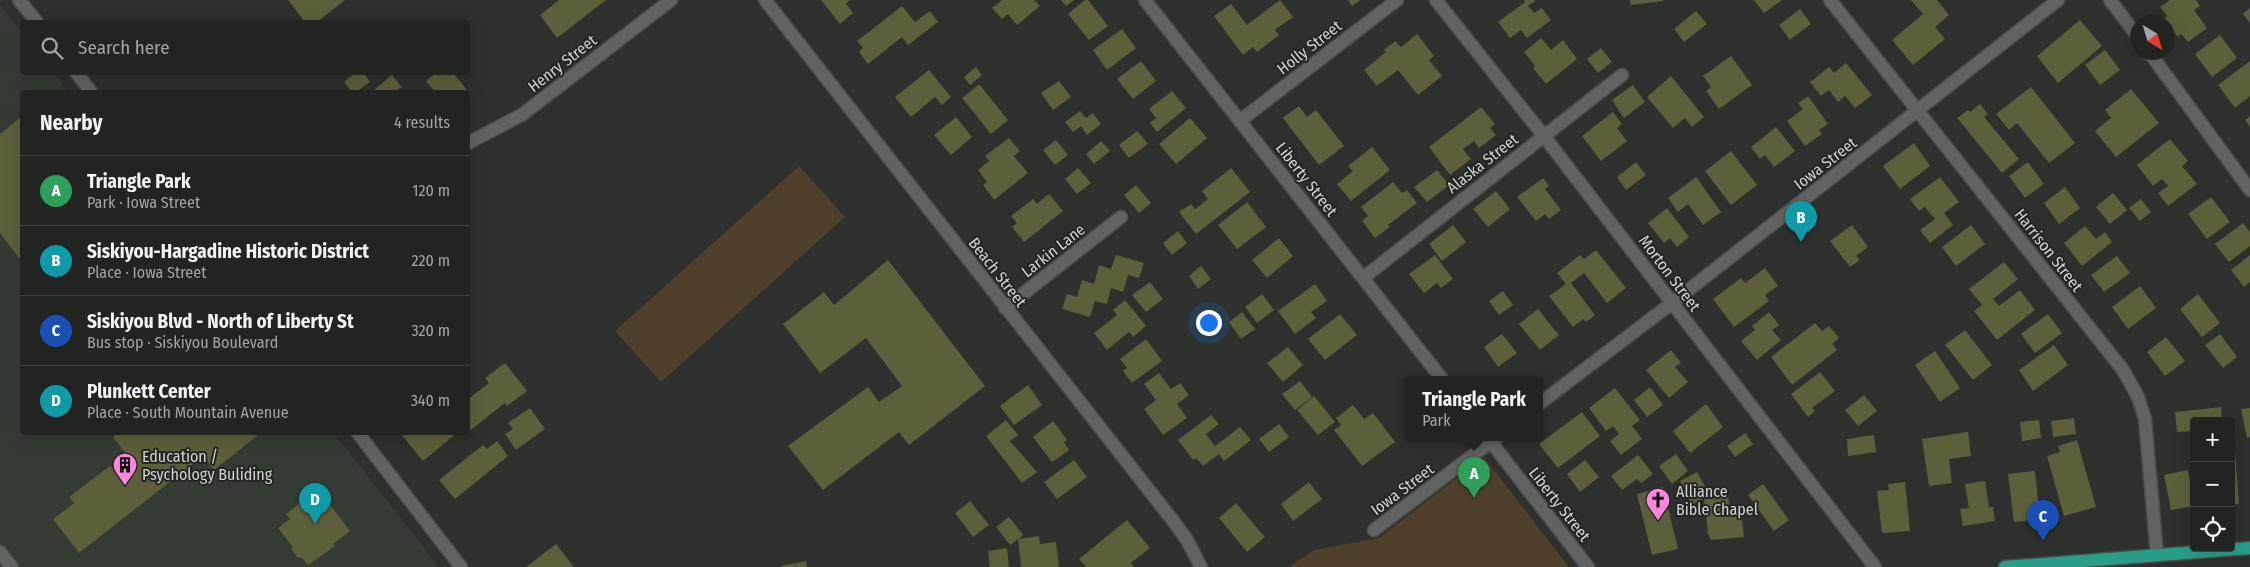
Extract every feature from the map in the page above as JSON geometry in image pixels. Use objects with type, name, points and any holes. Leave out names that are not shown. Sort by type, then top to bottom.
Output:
[{"type":"main road","points":[[2005,567],[2250,548]]},
{"type":"street","points":[[19,0],[34,20]]},
{"type":"street","name":"Henry Street","points":[[470,142],[523,114],[671,0]]},
{"type":"street","name":"Beach Street","points":[[765,0],[1174,522],[1187,540],[1201,567]]},
{"type":"street","name":"Liberty Street","points":[[1145,0],[1241,120],[1440,376]]},
{"type":"street","name":"Holly Street","points":[[1241,120],[1397,0]]},
{"type":"street","name":"Morton Street","points":[[1436,0],[1543,135],[1875,567]]},
{"type":"street","name":"Harrison Street","points":[[1830,0],[2123,370],[2138,397],[2145,419],[2157,556]]},
{"type":"street","name":"Iowa Street","points":[[1543,401],[1672,303],[2058,0]]},
{"type":"street","points":[[2110,0],[2130,26]]},
{"type":"street","points":[[2155,60],[2250,190]]},
{"type":"street","points":[[78,75],[90,90]]},
{"type":"street","name":"Alaska Street","points":[[1363,278],[1543,135],[1622,75]]},
{"type":"street","name":"Larkin Lane","points":[[1005,308],[1121,217]]},
{"type":"street","points":[[359,435],[461,567]]},
{"type":"street","name":"Iowa Street","points":[[1374,530],[1488,441]]},
{"type":"street","name":"Liberty Street","points":[[1494,441],[1588,567]]},
{"type":"street","points":[[0,552],[12,567]]},
{"type":"shaded area","points":[[0,4],[20,30],[20,75],[56,75],[67,90],[20,90],[20,435],[336,435],[439,567],[0,567]]},
{"type":"shaded area","points":[[799,166],[845,217],[661,382],[615,331]]},
{"type":"shaded area","points":[[1484,457],[1569,567],[1289,567],[1314,550],[1379,538]]},
{"type":"building","points":[[288,0],[345,0],[320,20],[303,20]]},
{"type":"building","points":[[559,0],[606,0],[557,38],[540,15]]},
{"type":"building","points":[[821,0],[850,0],[846,4],[853,13],[840,24]]},
{"type":"building","points":[[1002,0],[1034,0],[1040,6],[1017,25],[1008,14],[1002,19],[992,8]]},
{"type":"building","points":[[1061,0],[1074,0],[1066,6]]},
{"type":"building","points":[[1085,0],[1088,0],[1108,26],[1089,40],[1068,14]]},
{"type":"building","points":[[1280,0],[1293,17],[1275,30],[1279,35],[1257,52],[1253,47],[1243,55],[1214,16],[1231,4],[1247,25]]},
{"type":"building","points":[[1348,0],[1360,0],[1352,6]]},
{"type":"building","points":[[1524,0],[1536,0],[1528,6],[1534,13],[1542,8],[1551,20],[1527,38],[1521,30],[1510,38],[1498,22],[1525,2]]},
{"type":"building","points":[[1630,0],[1663,0],[1663,1],[1631,5]]},
{"type":"building","points":[[1754,0],[1782,0],[1764,13]]},
{"type":"building","points":[[1911,0],[1937,0],[1949,15],[1935,27],[1945,39],[1913,65],[1892,40],[1923,14]]},
{"type":"building","points":[[2170,0],[2196,0],[2200,6],[2194,10],[2207,28],[2188,42],[2181,34],[2178,37],[2175,33],[2175,15],[2166,15],[2160,7]]},
{"type":"building","points":[[902,6],[915,22],[930,11],[938,22],[908,45],[902,37],[868,64],[859,52],[863,48],[857,41]]},
{"type":"building","points":[[2250,8],[2250,23],[2243,14]]},
{"type":"building","points":[[1800,9],[1811,24],[1790,40],[1779,25]]},
{"type":"building","points":[[1696,11],[1707,24],[1684,42],[1674,29]]},
{"type":"building","points":[[2080,20],[2102,46],[2058,83],[2037,56]]},
{"type":"building","points":[[1122,29],[1136,48],[1107,70],[1093,50]]},
{"type":"building","points":[[1417,34],[1434,56],[1429,60],[1442,76],[1418,95],[1398,70],[1377,86],[1364,70],[1386,52],[1384,50],[1395,41],[1401,47]]},
{"type":"building","points":[[2220,35],[2237,58],[2212,77],[2195,54]]},
{"type":"building","points":[[1541,38],[1551,50],[1563,40],[1577,59],[1546,84],[1533,68],[1535,66],[1524,52]]},
{"type":"building","points":[[1601,48],[1612,62],[1598,73],[1587,59]]},
{"type":"building","points":[[2105,50],[2120,70],[2100,85],[2085,65]]},
{"type":"building","points":[[1731,56],[1752,85],[1719,109],[1706,91],[1711,87],[1703,76]]},
{"type":"building","points":[[1141,61],[1156,81],[1133,99],[1117,79]]},
{"type":"building","points":[[2250,61],[2250,96],[2235,108],[2218,85]]},
{"type":"building","points":[[1846,63],[1872,95],[1855,108],[1845,96],[1838,102],[1829,90],[1821,96],[1810,82],[1829,67],[1834,73]]},
{"type":"building","points":[[976,67],[982,75],[970,85],[964,77]]},
{"type":"building","points":[[929,70],[951,97],[942,105],[935,97],[911,117],[895,97]]},
{"type":"building","points":[[352,75],[365,75],[370,82],[359,90],[350,90],[344,82]]},
{"type":"building","points":[[392,75],[402,87],[397,90],[374,90]]},
{"type":"building","points":[[433,75],[455,75],[467,90],[433,90],[426,81]]},
{"type":"building","points":[[1671,76],[1704,117],[1692,127],[1685,118],[1673,128],[1647,97]]},
{"type":"building","points":[[1059,81],[1071,97],[1053,110],[1041,93]]},
{"type":"building","points":[[979,84],[1008,120],[991,134],[962,98]]},
{"type":"building","points":[[1633,85],[1645,102],[1624,118],[1612,100]]},
{"type":"building","points":[[2031,87],[2075,143],[2049,163],[2017,123],[2009,130],[1996,114]]},
{"type":"building","points":[[2131,89],[2159,123],[2116,157],[2095,131],[2111,118],[2105,110]]},
{"type":"building","points":[[1172,91],[1186,108],[1157,132],[1150,123],[1156,118],[1149,109]]},
{"type":"building","points":[[1808,96],[1828,124],[1819,130],[1822,134],[1805,146],[1787,121],[1803,109],[1798,103]]},
{"type":"building","points":[[1980,104],[1988,114],[1984,117],[2019,159],[2002,173],[1957,118],[1968,110],[1970,112]]},
{"type":"building","points":[[1299,106],[1307,117],[1316,110],[1344,146],[1319,165],[1283,118]]},
{"type":"building","points":[[1481,107],[1495,124],[1490,128],[1496,135],[1479,148],[1474,141],[1463,149],[1471,159],[1450,175],[1429,147]]},
{"type":"building","points":[[1080,111],[1086,118],[1093,113],[1101,124],[1087,135],[1081,126],[1073,132],[1065,122]]},
{"type":"building","points":[[1613,112],[1622,124],[1617,128],[1627,141],[1601,161],[1582,136]]},
{"type":"building","points":[[2250,116],[2250,127],[2245,120]]},
{"type":"building","points":[[956,117],[972,137],[951,155],[934,135]]},
{"type":"building","points":[[20,118],[20,259],[0,233],[0,134]]},
{"type":"building","points":[[1190,118],[1207,138],[1176,164],[1159,144]]},
{"type":"building","points":[[1776,127],[1795,151],[1774,167],[1765,155],[1760,159],[1751,147]]},
{"type":"building","points":[[1137,131],[1148,144],[1129,158],[1119,145]]},
{"type":"building","points":[[1009,138],[1020,151],[1014,156],[1028,173],[994,200],[983,185],[987,182],[978,170],[989,161],[985,156]]},
{"type":"building","points":[[2170,139],[2188,161],[2182,166],[2197,184],[2168,206],[2158,193],[2168,186],[2162,179],[2153,186],[2137,165]]},
{"type":"building","points":[[1056,140],[1068,155],[1055,165],[1043,150]]},
{"type":"building","points":[[1101,141],[1110,151],[1094,164],[1086,154]]},
{"type":"building","points":[[1914,143],[1930,166],[1900,189],[1883,166]]},
{"type":"building","points":[[1372,147],[1390,170],[1351,201],[1337,184],[1353,171],[1348,166]]},
{"type":"building","points":[[1731,151],[1757,185],[1731,205],[1705,171]]},
{"type":"building","points":[[1636,162],[1646,175],[1626,190],[1617,177]]},
{"type":"building","points":[[2028,162],[2044,184],[2025,198],[2009,176]]},
{"type":"building","points":[[1078,168],[1091,183],[1077,194],[1065,179]]},
{"type":"building","points":[[1231,168],[1250,192],[1196,234],[1179,212],[1191,204],[1195,209],[1208,199],[1202,191]]},
{"type":"building","points":[[1437,170],[1449,185],[1427,202],[1414,187]]},
{"type":"building","points":[[1696,177],[1721,212],[1703,225],[1688,204],[1678,212],[1668,198]]},
{"type":"building","points":[[1940,177],[1959,202],[1944,213],[1953,225],[1930,243],[1920,230],[1935,219],[1925,207],[1919,211],[1910,199]]},
{"type":"building","points":[[1543,178],[1549,186],[1545,189],[1561,210],[1549,219],[1545,214],[1536,221],[1517,197]]},
{"type":"building","points":[[1393,182],[1402,193],[1407,190],[1417,203],[1388,225],[1390,227],[1375,238],[1362,221],[1368,216],[1361,207]]},
{"type":"building","points":[[1136,185],[1151,203],[1139,213],[1124,195]]},
{"type":"building","points":[[2065,187],[2080,208],[2059,224],[2044,203]]},
{"type":"building","points":[[1496,191],[1510,209],[1488,227],[1473,209]]},
{"type":"building","points":[[2113,193],[2127,210],[2110,224],[2096,207]]},
{"type":"building","points":[[1049,194],[1063,211],[1024,242],[1012,227],[1017,223],[1011,216],[1033,199],[1037,204]]},
{"type":"building","points":[[2211,197],[2230,222],[2207,239],[2188,214]]},
{"type":"building","points":[[2141,199],[2151,212],[2140,221],[2129,208]]},
{"type":"building","points":[[1247,202],[1266,227],[1237,249],[1218,225]]},
{"type":"building","points":[[1667,208],[1689,237],[1677,247],[1670,238],[1664,243],[1648,223]]},
{"type":"building","points":[[2243,223],[2250,232],[2250,246],[2229,262],[2215,244]]},
{"type":"building","points":[[1453,225],[1466,242],[1442,261],[1429,244]]},
{"type":"building","points":[[1852,225],[1868,247],[1856,256],[1860,260],[1850,267],[1830,241]]},
{"type":"building","points":[[1971,225],[1985,244],[1956,266],[1942,247]]},
{"type":"building","points":[[2085,226],[2096,239],[2105,232],[2112,242],[2082,266],[2064,243]]},
{"type":"building","points":[[1178,231],[1187,243],[1172,255],[1163,243]]},
{"type":"building","points":[[1279,238],[1293,256],[1267,278],[1252,260]]},
{"type":"building","points":[[1596,250],[1626,288],[1607,303],[1584,273],[1571,283],[1595,315],[1586,322],[1583,319],[1573,327],[1549,296],[1566,284],[1557,273],[1580,255],[1584,259]]},
{"type":"building","points":[[1116,255],[1144,263],[1139,278],[1128,275],[1123,292],[1111,288],[1107,304],[1095,301],[1090,317],[1062,309],[1067,294],[1077,297],[1082,280],[1094,284],[1099,265],[1111,269]]},
{"type":"building","points":[[1435,255],[1453,279],[1441,288],[1437,283],[1424,293],[1409,274]]},
{"type":"building","points":[[2250,255],[2250,282],[2244,287],[2231,270]]},
{"type":"building","points":[[2117,256],[2130,273],[2104,292],[2091,275]]},
{"type":"building","points":[[888,260],[985,386],[909,445],[899,432],[823,490],[788,446],[868,387],[879,402],[902,386],[866,338],[820,373],[783,324],[824,292],[834,305]]},
{"type":"building","points":[[2004,262],[2018,279],[1993,299],[1999,306],[2020,290],[2035,310],[1997,340],[1974,311],[1982,305],[1969,289]]},
{"type":"building","points":[[1201,266],[1211,279],[1198,289],[1189,276]]},
{"type":"building","points":[[1765,268],[1778,286],[1765,295],[1769,301],[1734,327],[1713,299],[1741,278],[1745,283]]},
{"type":"building","points":[[1150,282],[1163,299],[1146,312],[1132,295]]},
{"type":"building","points":[[1315,284],[1327,301],[1311,312],[1316,318],[1295,334],[1278,311]]},
{"type":"building","points":[[2140,286],[2156,308],[2128,329],[2112,307]]},
{"type":"building","points":[[1503,291],[1513,305],[1499,315],[1489,301]]},
{"type":"building","points":[[1262,294],[1274,310],[1257,323],[1245,307]]},
{"type":"building","points":[[2198,294],[2220,323],[2202,337],[2180,309]]},
{"type":"building","points":[[1125,300],[1146,326],[1133,337],[1129,332],[1107,350],[1094,333],[1117,315],[1113,310]]},
{"type":"building","points":[[1538,309],[1559,335],[1540,350],[1519,324]]},
{"type":"building","points":[[1242,312],[1255,329],[1241,339],[1229,322]]},
{"type":"building","points":[[1769,312],[1779,325],[1772,330],[1781,340],[1757,360],[1741,341],[1755,330],[1752,326]]},
{"type":"building","points":[[1340,314],[1357,335],[1325,360],[1308,339]]},
{"type":"building","points":[[2048,314],[2062,333],[2035,353],[2021,334]]},
{"type":"building","points":[[1815,323],[1822,331],[1829,326],[1839,338],[1832,344],[1837,350],[1792,385],[1771,357]]},
{"type":"building","points":[[1965,330],[1992,365],[1973,380],[1945,345]]},
{"type":"building","points":[[1502,334],[1517,353],[1498,367],[1484,347]]},
{"type":"building","points":[[2220,334],[2237,357],[2223,368],[2205,345]]},
{"type":"building","points":[[2166,337],[2185,361],[2165,376],[2147,352]]},
{"type":"building","points":[[1146,339],[1162,361],[1132,383],[1123,371],[1127,368],[1120,359]]},
{"type":"building","points":[[2054,345],[2068,365],[2033,391],[2019,370]]},
{"type":"building","points":[[1288,347],[1303,365],[1283,382],[1267,363]]},
{"type":"building","points":[[1671,350],[1681,363],[1675,367],[1688,382],[1669,398],[1646,370]]},
{"type":"building","points":[[1935,351],[1960,388],[1940,402],[1915,365]]},
{"type":"building","points":[[505,363],[527,391],[507,406],[505,403],[470,430],[470,397],[489,383],[485,378]]},
{"type":"building","points":[[1820,372],[1835,391],[1812,408],[1815,411],[1808,417],[1791,394]]},
{"type":"building","points":[[1159,373],[1171,389],[1180,383],[1189,395],[1177,404],[1187,418],[1163,435],[1144,409],[1156,400],[1144,384]]},
{"type":"building","points":[[1300,381],[1312,397],[1295,410],[1282,394]]},
{"type":"building","points":[[1028,385],[1042,405],[1014,425],[1000,406]]},
{"type":"building","points":[[1650,387],[1663,405],[1647,417],[1634,400]]},
{"type":"building","points":[[1615,388],[1640,420],[1632,426],[1642,439],[1621,455],[1610,441],[1619,434],[1613,426],[1606,431],[1589,408]]},
{"type":"building","points":[[1864,395],[1877,411],[1858,426],[1845,410]]},
{"type":"building","points":[[1314,396],[1335,422],[1318,435],[1297,410]]},
{"type":"building","points":[[1706,404],[1723,427],[1690,453],[1673,431]]},
{"type":"building","points":[[1353,405],[1364,419],[1373,413],[1395,442],[1362,466],[1334,430],[1341,425],[1336,418]]},
{"type":"building","points":[[2221,407],[2222,417],[2190,417],[2190,431],[2177,432],[2175,412]]},
{"type":"building","points":[[530,408],[545,429],[516,450],[505,434],[513,429],[508,423]]},
{"type":"building","points":[[2250,408],[2250,437],[2247,438],[2241,409]]},
{"type":"building","points":[[1582,412],[1600,436],[1558,468],[1539,444]]},
{"type":"building","points":[[1211,415],[1219,424],[1206,434],[1215,446],[1240,427],[1251,440],[1224,461],[1219,454],[1203,466],[1196,458],[1193,460],[1178,440]]},
{"type":"building","points":[[2074,418],[2076,434],[2053,437],[2051,421]]},
{"type":"building","points":[[1006,420],[1018,435],[1010,441],[1037,472],[1022,483],[986,436]]},
{"type":"building","points":[[2039,420],[2041,438],[2022,441],[2020,422]]},
{"type":"building","points":[[1053,421],[1067,440],[1064,442],[1069,450],[1052,462],[1033,437]]},
{"type":"building","points":[[1279,424],[1289,437],[1269,452],[1259,439]]},
{"type":"building","points":[[1968,432],[1971,456],[1949,459],[1952,483],[1929,486],[1922,439]]},
{"type":"building","points":[[1745,433],[1753,444],[1735,457],[1727,446]]},
{"type":"building","name":"Education / Psychology Buliding","points":[[115,435],[258,435],[214,470],[203,456],[79,553],[53,519],[74,503],[69,497],[110,466],[117,474],[132,462],[113,437]]},
{"type":"building","points":[[402,435],[454,435],[423,461]]},
{"type":"building","points":[[1874,435],[1876,452],[1848,456],[1847,439]]},
{"type":"building","points":[[2077,440],[2096,507],[2064,516],[2047,456],[2060,452],[2058,446]]},
{"type":"building","points":[[497,441],[508,456],[455,499],[439,480],[483,445],[487,449]]},
{"type":"building","points":[[2235,451],[2239,504],[2235,504]]},
{"type":"building","points":[[1676,454],[1688,471],[1672,484],[1659,466]]},
{"type":"building","points":[[1638,455],[1653,474],[1641,483],[1637,479],[1622,490],[1611,476]]},
{"type":"building","points":[[1074,460],[1087,477],[1057,499],[1044,482]]},
{"type":"building","points":[[1585,460],[1599,477],[1580,492],[1567,474]]},
{"type":"building","points":[[2188,470],[2190,507],[2171,510],[2164,475]]},
{"type":"building","points":[[2035,471],[2040,519],[2014,522],[2008,474]]},
{"type":"building","points":[[1697,472],[1710,495],[1728,493],[1730,512],[1741,511],[1744,537],[1711,540],[1708,534],[1704,498],[1692,505],[1680,481]]},
{"type":"building","points":[[1985,481],[1989,507],[1993,507],[1995,521],[1963,526],[1960,509],[1969,508],[1965,484]]},
{"type":"building","points":[[1309,482],[1322,499],[1293,521],[1281,504]]},
{"type":"building","points":[[1905,482],[1910,531],[1882,533],[1877,491],[1889,490],[1888,484]]},
{"type":"building","points":[[1763,484],[1789,520],[1774,531],[1748,495]]},
{"type":"building","name":"Alliance Bible Chapel","points":[[1663,487],[1678,549],[1652,555],[1637,494]]},
{"type":"building","points":[[318,489],[350,531],[333,544],[335,546],[308,565],[302,558],[297,557],[292,550],[292,546],[278,528],[290,519],[286,514]]},
{"type":"building","points":[[970,501],[989,525],[973,537],[955,513]]},
{"type":"building","points":[[1236,503],[1265,537],[1247,552],[1219,518]]},
{"type":"building","points":[[1009,517],[1023,535],[1019,539],[1039,536],[1040,544],[1056,542],[1059,567],[1021,567],[1018,539],[1010,545],[996,527]]},
{"type":"building","points":[[1127,520],[1150,548],[1131,563],[1134,567],[1086,567],[1079,559]]},
{"type":"building","points":[[556,544],[574,567],[526,567]]},
{"type":"building","points":[[1007,548],[1009,567],[990,567],[988,551]]},
{"type":"building","points":[[806,561],[807,567],[781,567],[781,566]]},
{"type":"place","name":"Siskiyou-Hargadine Historic District","points":[[1801,242]]},
{"type":"place","name":"Education / Psychology Buliding","points":[[125,486]]},
{"type":"place","name":"Triangle Park","points":[[1474,498]]},
{"type":"place","name":"Alliance Bible Chapel","points":[[1658,521]]},
{"type":"place","name":"Plunkett Center","points":[[315,524]]},
{"type":"place","name":"Siskiyou Blvd - North of Liberty St","points":[[2043,541]]}]
